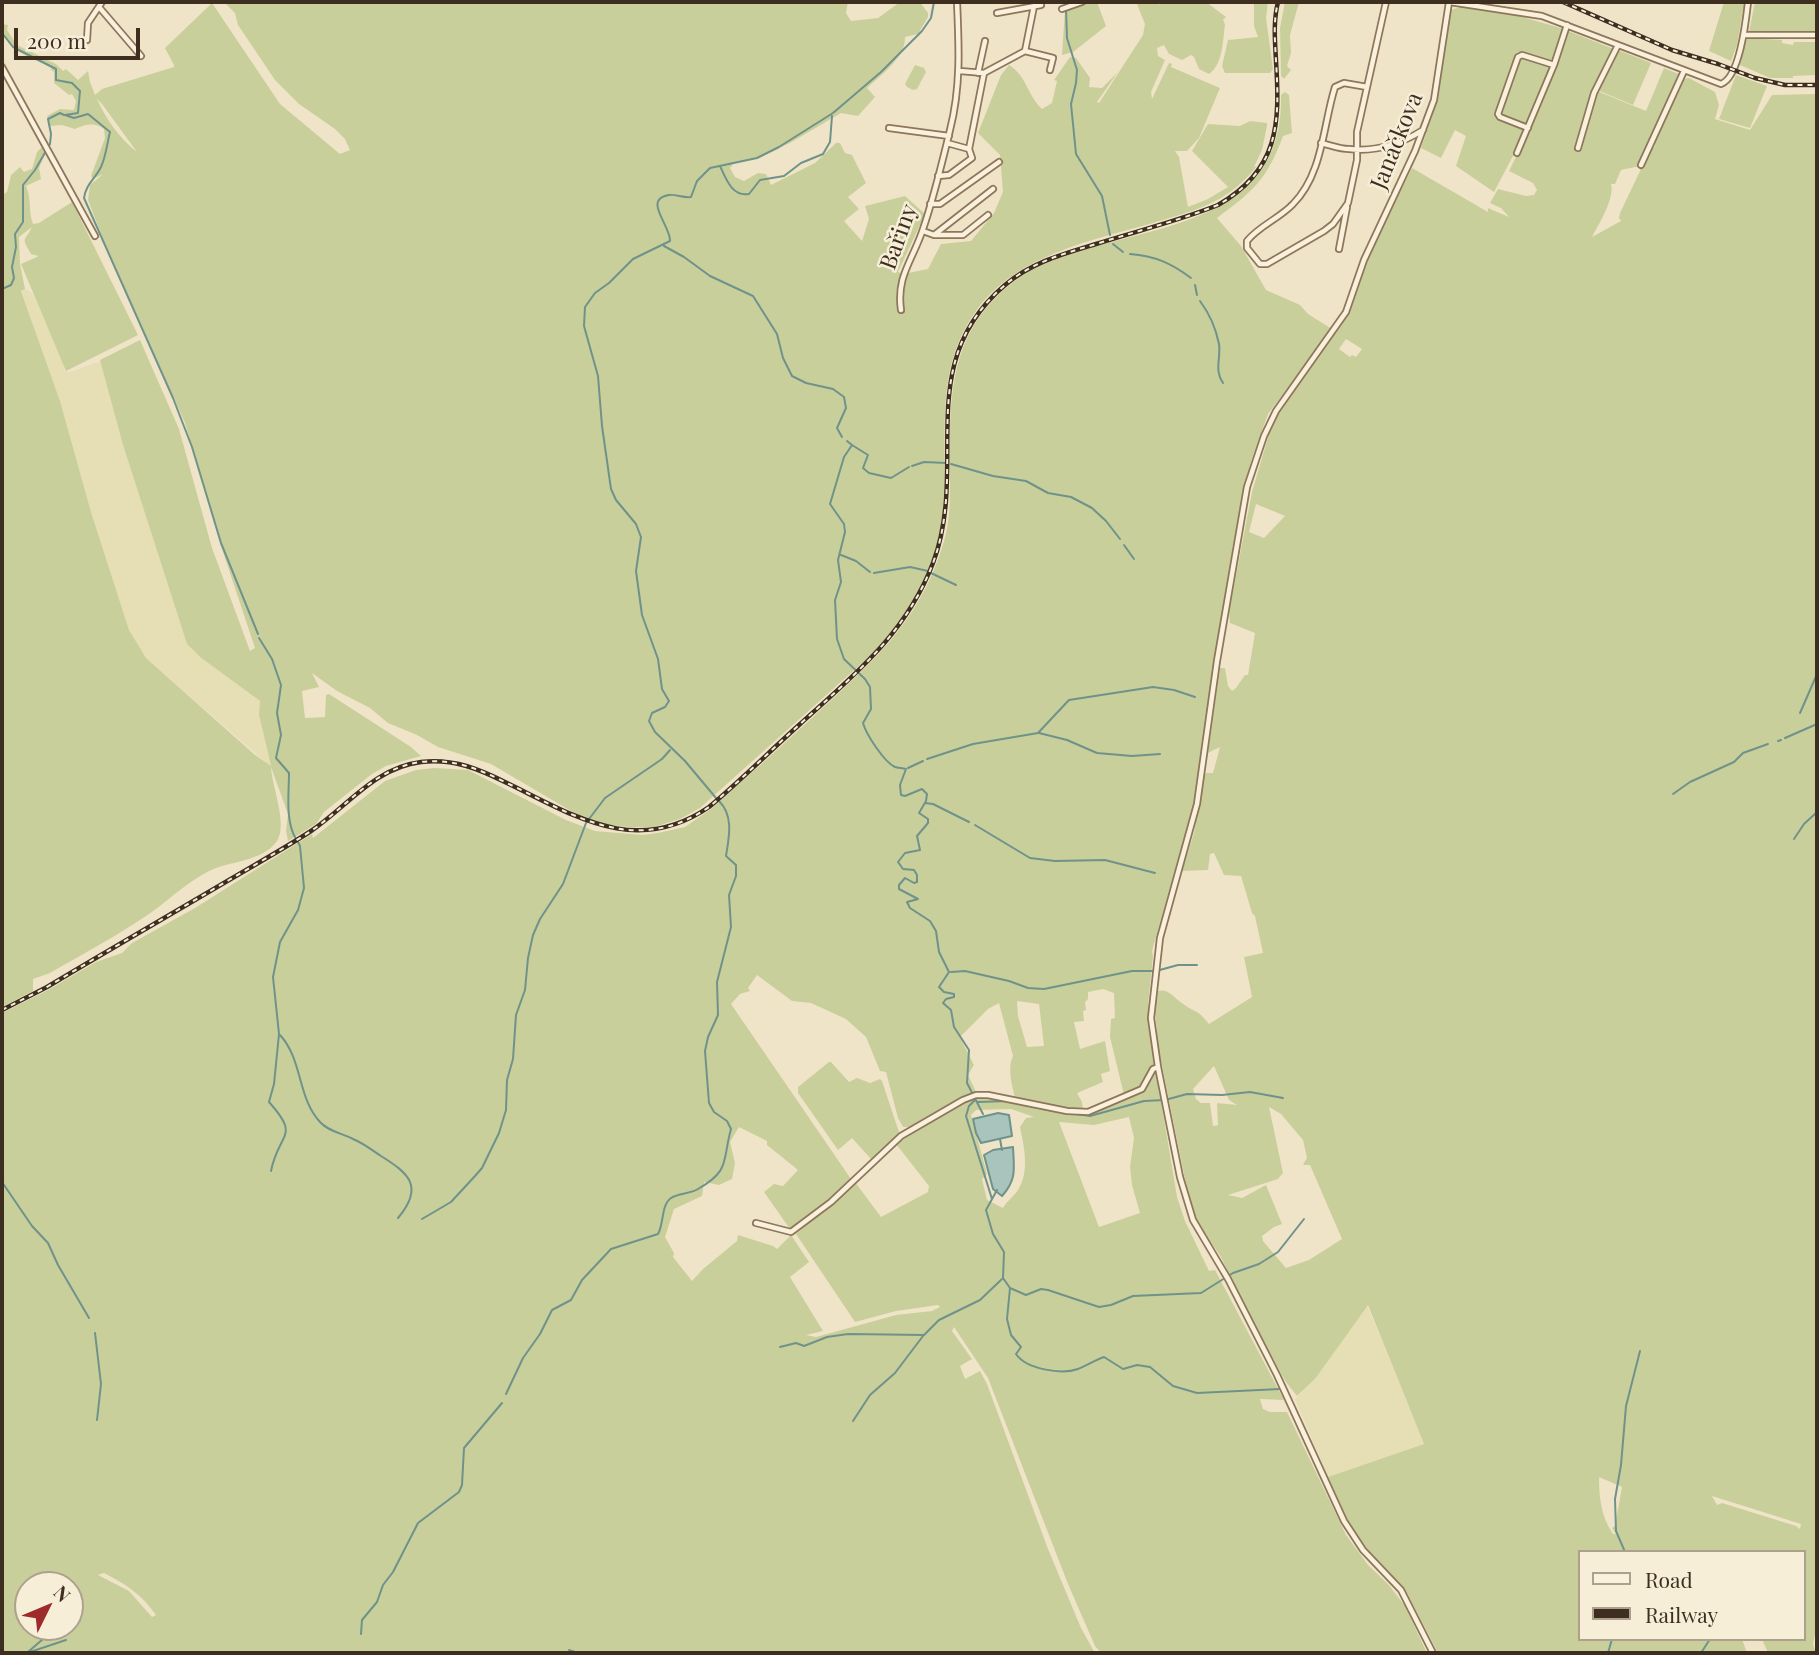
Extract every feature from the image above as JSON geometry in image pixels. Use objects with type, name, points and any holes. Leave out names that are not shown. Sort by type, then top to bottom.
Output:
[{"type":"street","name":"Bařiny","points":[[901,310],[898,293],[903,274],[923,230],[948,139],[960,71],[957,2]]},
{"type":"street","points":[[1062,9],[1082,2]]},
{"type":"street","points":[[1339,249],[1357,160],[1356,139],[1386,2]]},
{"type":"street","name":"Janáčkova","points":[[1433,1653],[1401,1590],[1359,1544],[1344,1521],[1277,1375],[1228,1279],[1193,1220],[1182,1186],[1151,1018],[1160,939],[1197,804],[1217,661],[1247,487],[1270,422],[1290,389],[1343,318],[1370,248],[1424,130],[1437,87],[1449,2],[1518,11],[1567,25],[1715,83],[1726,82],[1730,77],[1744,35],[1748,2]]},
{"type":"street","points":[[87,40],[89,23],[101,4],[141,56]]},
{"type":"street","points":[[997,13],[1041,5]]},
{"type":"street","points":[[1025,51],[1034,6]]},
{"type":"street","points":[[1517,153],[1554,65],[1567,25]]},
{"type":"street","points":[[1744,35],[1817,35]]},
{"type":"street","points":[[938,176],[949,175],[972,158],[969,149],[985,41]]},
{"type":"street","points":[[1577,148],[1594,93],[1618,45]]},
{"type":"street","points":[[960,71],[981,73],[1025,51],[1053,58],[1051,70]]},
{"type":"street","points":[[1528,128],[1498,114],[1518,57],[1522,55],[1554,65]]},
{"type":"street","points":[[2,67],[95,236]]},
{"type":"street","points":[[1641,165],[1684,71]]},
{"type":"street","points":[[1347,206],[1333,224],[1320,234],[1267,264],[1261,265],[1256,261],[1246,245],[1249,238],[1298,199],[1312,177],[1335,87],[1344,83],[1367,88]]},
{"type":"street","points":[[889,128],[948,139],[969,149]]},
{"type":"street","points":[[1321,143],[1356,149],[1390,146],[1424,130]]},
{"type":"street","points":[[930,204],[940,204],[999,162]]},
{"type":"street","points":[[934,235],[993,189]]},
{"type":"street","points":[[923,230],[934,235],[963,235],[988,215]]},
{"type":"street","points":[[1333,224],[1343,228]]},
{"type":"street","points":[[756,1223],[791,1233],[831,1202],[901,1136],[963,1100],[976,1095],[988,1095],[1067,1111],[1088,1112],[1142,1089],[1153,1069],[1158,1067]]},
{"type":"shaded area","points":[[21,290],[31,292],[37,303],[65,371],[70,372],[101,361],[123,445],[187,644],[200,657],[260,701],[259,715],[271,767],[146,658],[129,630],[91,512],[60,401]]},
{"type":"shaded area","points":[[1367,1305],[1424,1444],[1328,1477],[1295,1399],[1315,1379]]},
{"type":"green space","points":[[224,2],[848,2],[846,13],[851,21],[878,18],[900,2],[920,2],[928,17],[918,34],[905,37],[897,58],[867,88],[875,97],[858,116],[841,113],[776,150],[734,163],[730,168],[735,177],[744,181],[758,173],[766,174],[771,185],[815,163],[836,143],[840,143],[845,153],[852,155],[866,183],[848,197],[859,209],[844,221],[862,241],[869,219],[865,206],[905,196],[925,214],[898,272],[903,274],[928,269],[941,244],[971,241],[994,213],[1003,192],[1000,155],[978,133],[1001,75],[1009,65],[1020,75],[1042,109],[1052,103],[1057,81],[1054,80],[1070,57],[1076,58],[1090,78],[1089,87],[1102,88],[1118,72],[1097,102],[1099,103],[1143,35],[1145,24],[1136,2],[1158,2],[1159,5],[1162,2],[1206,2],[1226,17],[1223,20],[1225,24],[1220,58],[1209,74],[1199,69],[1191,55],[1182,60],[1169,54],[1164,45],[1157,48],[1158,56],[1165,60],[1151,92],[1152,99],[1169,63],[1172,64],[1171,67],[1220,88],[1199,138],[1187,151],[1175,151],[1179,157],[1188,207],[1228,187],[1192,151],[1208,124],[1240,126],[1250,121],[1267,123],[1267,126],[1262,150],[1254,167],[1257,166],[1226,195],[1191,211],[1086,242],[1037,262],[994,291],[976,311],[961,336],[952,362],[945,416],[941,526],[932,561],[924,579],[905,612],[871,655],[700,808],[680,819],[654,827],[601,824],[571,811],[491,764],[438,747],[388,723],[370,708],[337,691],[312,673],[319,687],[302,691],[305,718],[325,717],[326,695],[329,694],[421,756],[386,766],[372,774],[324,812],[316,824],[288,841],[288,814],[271,767],[281,825],[277,841],[271,848],[254,857],[200,876],[120,932],[50,973],[33,979],[33,991],[2,1007],[2,195],[7,192],[11,175],[20,167],[24,172],[32,169],[37,152],[42,147],[45,154],[39,168],[41,179],[26,186],[33,224],[72,202],[138,335],[66,371],[21,264],[39,256],[31,254],[25,242],[32,227],[19,237],[20,264],[25,289],[21,291],[60,401],[91,512],[129,630],[146,658],[255,755],[271,766],[259,715],[260,701],[200,657],[187,644],[123,445],[100,360],[140,340],[179,429],[212,548],[250,651],[255,648],[221,546],[185,423],[88,200],[90,185],[103,174],[93,179],[91,176],[105,138],[104,129],[94,125],[75,129],[62,125],[50,126],[47,116],[60,109],[74,110],[76,101],[72,94],[69,95],[54,83],[54,72],[50,69],[53,68],[13,47],[3,33],[2,24],[8,25],[7,30],[17,45],[56,64],[63,71],[66,69],[78,80],[88,71],[95,95],[102,89],[174,67],[165,48],[212,3],[280,104],[340,154],[350,150],[345,139],[335,129],[299,104],[275,80],[238,25],[235,13]],"holes":[[[97,99],[137,152],[114,128]]]},
{"type":"green space","points":[[1085,2],[1097,2],[1106,26],[1073,52],[1062,55],[1065,9]]},
{"type":"green space","points":[[1254,2],[1268,2],[1266,18],[1273,69],[1270,73],[1225,73],[1222,66],[1228,40],[1258,37],[1254,26]]},
{"type":"green space","points":[[1285,2],[1299,2],[1290,35],[1291,53],[1287,66],[1291,70],[1284,79],[1281,76],[1280,28]]},
{"type":"green space","points":[[1724,2],[1744,4],[1737,45],[1731,61],[1709,51]]},
{"type":"green space","points":[[1755,2],[1817,2],[1817,31],[1749,32]]},
{"type":"green space","points":[[1460,7],[1519,16],[1564,29],[1552,62],[1517,52],[1495,115],[1500,120],[1524,129],[1525,133],[1494,192],[1456,166],[1466,136],[1455,130],[1441,158],[1421,148],[1437,102],[1451,10]]},
{"type":"green space","points":[[1568,31],[1614,49],[1592,93],[1578,133],[1578,150],[1597,91],[1646,111],[1664,68],[1681,75],[1640,166],[1621,170],[1615,184],[1611,184],[1609,203],[1592,237],[1621,221],[1620,213],[1651,148],[1655,146],[1683,79],[1689,78],[1715,92],[1719,105],[1715,119],[1750,130],[1772,95],[1817,94],[1817,1625],[1813,1644],[1816,1653],[1768,1653],[1763,1641],[1805,1641],[1805,1550],[1577,1550],[1577,1641],[1743,1641],[1747,1653],[1438,1653],[1408,1595],[1351,1527],[1328,1477],[1424,1444],[1368,1305],[1315,1379],[1297,1396],[1264,1346],[1221,1257],[1197,1222],[1189,1199],[1158,1046],[1155,1011],[1158,991],[1165,991],[1198,1013],[1209,1024],[1252,997],[1244,957],[1263,953],[1255,916],[1241,876],[1224,875],[1214,853],[1210,854],[1208,870],[1182,871],[1194,833],[1204,775],[1213,773],[1220,747],[1208,753],[1220,668],[1225,668],[1228,686],[1232,691],[1245,675],[1248,675],[1255,633],[1230,623],[1229,612],[1252,492],[1274,417],[1346,317],[1367,258],[1412,168],[1488,212],[1488,208],[1509,217],[1501,208],[1490,203],[1498,189],[1526,196],[1534,195],[1537,190],[1533,183],[1509,171],[1533,122]],"holes":[[[1346,339],[1362,349],[1356,357],[1350,357],[1339,349]],[[1256,504],[1285,516],[1264,538],[1249,532]],[[1214,1066],[1229,1100],[1237,1105],[1217,1103],[1218,1125],[1213,1126],[1210,1103],[1201,1103],[1196,1099],[1193,1089]],[[1269,1107],[1281,1114],[1303,1140],[1307,1158],[1303,1165],[1310,1165],[1342,1239],[1309,1260],[1286,1268],[1263,1241],[1262,1236],[1282,1224],[1266,1185],[1242,1198],[1228,1195],[1278,1179],[1283,1173]],[[1599,1477],[1622,1487],[1615,1526],[1612,1528],[1616,1534],[1613,1534],[1601,1507]],[[1712,1496],[1801,1524],[1800,1529],[1722,1503],[1717,1505]]]},
{"type":"green space","points":[[1747,38],[1782,40],[1782,43],[1793,45],[1794,42],[1817,42],[1817,75],[1770,78],[1740,65]]},
{"type":"green space","points":[[1618,50],[1651,63],[1633,105],[1597,90]]},
{"type":"green space","points":[[1520,59],[1549,66],[1550,69],[1529,122],[1525,124],[1502,115],[1501,112]]},
{"type":"green space","points":[[915,65],[924,68],[926,72],[917,89],[913,90],[905,84]]},
{"type":"green space","points":[[1736,75],[1767,86],[1750,128],[1719,119]]},
{"type":"green space","points":[[1285,92],[1289,95],[1292,133],[1283,136],[1271,164],[1258,183],[1217,218],[1241,246],[1266,290],[1300,305],[1308,314],[1332,329],[1268,414],[1251,461],[1233,546],[1194,803],[1152,951],[1149,1029],[1177,1197],[1185,1221],[1209,1271],[1215,1270],[1284,1400],[1260,1399],[1263,1409],[1270,1412],[1287,1412],[1346,1535],[1368,1565],[1388,1584],[1405,1606],[1427,1653],[1101,1653],[1095,1646],[1068,1584],[988,1378],[954,1327],[952,1331],[972,1359],[960,1366],[965,1379],[980,1371],[987,1384],[1048,1549],[1081,1628],[1095,1653],[2,1653],[2,1013],[96,962],[122,953],[132,943],[195,908],[312,834],[313,838],[385,781],[416,770],[468,770],[566,820],[595,831],[643,835],[685,827],[711,809],[855,678],[892,639],[922,595],[934,570],[947,526],[950,502],[951,410],[957,366],[974,326],[987,307],[1012,283],[1041,265],[1078,251],[1197,216],[1231,199],[1258,174],[1275,140],[1281,95]],"holes":[[[757,975],[792,1001],[811,1003],[846,1019],[866,1037],[880,1071],[886,1072],[898,1118],[903,1127],[912,1127],[939,1111],[940,1117],[896,1144],[929,1186],[928,1192],[881,1217],[855,1182],[796,1234],[855,1322],[896,1311],[938,1305],[940,1307],[932,1311],[896,1315],[816,1337],[806,1335],[823,1331],[790,1277],[809,1262],[791,1235],[777,1249],[738,1235],[737,1241],[692,1281],[673,1257],[674,1253],[665,1237],[674,1209],[702,1196],[704,1182],[719,1185],[732,1179],[735,1163],[730,1142],[739,1127],[767,1141],[767,1145],[798,1170],[783,1186],[774,1184],[764,1192],[790,1229],[808,1220],[851,1179],[731,1004],[740,994],[750,991],[748,988]],[[1103,989],[1114,993],[1115,1018],[1111,1019],[1110,1037],[1124,1095],[1086,1110],[1083,1109],[1077,1093],[1103,1082],[1101,1074],[1110,1071],[1105,1041],[1080,1049],[1074,1022],[1084,1021],[1083,1011],[1086,1010],[1088,992]],[[1017,1001],[1039,1004],[1044,1046],[1027,1047],[1018,1016]],[[999,1003],[1013,1056],[1010,1071],[1015,1098],[976,1092],[968,1075],[974,1065],[960,1037],[988,1009]],[[1011,1109],[1034,1117],[1026,1118],[1020,1127],[1025,1159],[1024,1175],[1018,1190],[1003,1208],[987,1200],[982,1179],[987,1174],[971,1115],[976,1110]],[[1129,1117],[1134,1138],[1130,1167],[1132,1185],[1140,1213],[1099,1227],[1059,1122],[1094,1125]],[[104,1573],[126,1586],[156,1615],[152,1617],[129,1591],[98,1575]]]},
{"type":"green space","points":[[829,1062],[849,1082],[857,1078],[870,1083],[880,1079],[882,1081],[900,1135],[872,1160],[852,1138],[838,1150],[798,1093],[798,1087]]},
{"type":"water","points":[[998,1113],[1009,1115],[1012,1136],[981,1143],[973,1119]]},
{"type":"water","points":[[1013,1147],[1012,1179],[1002,1196],[993,1189],[984,1155],[993,1150]]},
{"type":"waterway","points":[[716,798],[685,761],[655,732],[649,721],[652,713],[665,707],[669,701],[662,689],[658,659],[642,615],[636,571],[641,537],[636,524],[616,500],[611,489],[598,376],[584,326],[585,307],[595,293],[633,259],[670,241],[658,207],[661,198],[672,195],[691,197],[697,181],[710,168],[757,158],[833,113],[881,72],[922,31],[931,18],[934,2]]},
{"type":"waterway","points":[[1066,9],[1067,38],[1077,70],[1071,104],[1076,154],[1102,196],[1110,235]]},
{"type":"waterway","points":[[2,33],[13,47],[56,69],[56,80],[72,83],[80,91],[78,113],[65,115],[74,118],[88,114],[110,132],[103,163],[84,198],[173,398],[192,447],[221,543],[258,634]]},
{"type":"waterway","points":[[2,289],[11,285],[14,278],[12,267],[16,247],[15,234],[23,222],[23,185],[50,144],[48,119],[60,113],[64,115]]},
{"type":"waterway","points":[[720,166],[734,190],[749,194],[760,180],[784,176],[801,163],[823,154],[830,142],[832,116]]},
{"type":"waterway","points":[[1113,244],[1123,252]]},
{"type":"waterway","points":[[664,246],[710,276],[753,296],[777,334],[783,358],[792,376],[806,383],[833,389],[844,397],[846,408],[837,428],[842,437]]},
{"type":"waterway","points":[[1130,254],[1162,261],[1191,278]]},
{"type":"waterway","points":[[1195,285],[1197,295]]},
{"type":"waterway","points":[[1200,301],[1218,338],[1218,369],[1223,383]]},
{"type":"waterway","points":[[847,441],[852,445],[844,457],[830,504],[844,524],[845,532],[838,560],[841,582],[835,600],[837,639],[844,659],[870,687],[871,709],[863,723],[868,734],[891,764],[906,769],[900,785],[901,795],[922,789],[927,794],[919,813],[928,819],[928,823],[917,836],[920,850],[905,853],[898,862],[903,869],[914,870],[917,882],[905,878],[899,889],[918,899],[907,902],[910,908],[930,921],[936,931],[939,952],[949,972],[939,987],[944,992],[954,994],[954,997],[943,1003],[951,1010],[954,1027],[969,1050],[967,1083],[983,1114]]},
{"type":"waterway","points":[[852,445],[868,455],[863,468],[869,473],[891,478],[909,467]]},
{"type":"waterway","points":[[912,466],[924,462],[946,463]]},
{"type":"waterway","points":[[951,464],[993,476],[1026,481],[1048,493],[1071,497],[1092,508],[1120,539]]},
{"type":"waterway","points":[[1124,545],[1134,559]]},
{"type":"waterway","points":[[841,555],[856,561],[870,572]]},
{"type":"waterway","points":[[874,573],[910,567],[928,571]]},
{"type":"waterway","points":[[931,573],[956,585]]},
{"type":"waterway","points":[[259,638],[272,659],[281,685],[277,713],[281,735],[276,758],[289,773],[289,815],[296,839]]},
{"type":"waterway","points":[[1800,713],[1817,674]]},
{"type":"waterway","points":[[927,759],[973,744],[1038,733],[1069,700],[1153,687],[1195,697]]},
{"type":"waterway","points":[[1785,738],[1817,724]]},
{"type":"waterway","points":[[1039,733],[1067,740],[1097,753],[1132,756],[1160,754]]},
{"type":"waterway","points":[[1673,794],[1690,782],[1734,762],[1743,753],[1768,744]]},
{"type":"waterway","points":[[422,1219],[451,1202],[475,1176],[482,1168],[499,1133],[506,1110],[507,1080],[513,1059],[516,1015],[525,990],[533,935],[563,884],[586,823],[605,798],[662,759],[670,750]]},
{"type":"waterway","points":[[908,768],[923,761]]},
{"type":"waterway","points":[[506,1394],[523,1358],[540,1334],[552,1310],[571,1300],[582,1280],[611,1249],[658,1234],[668,1201],[674,1196],[695,1191],[709,1182],[724,1164],[731,1129],[727,1121],[714,1112],[709,1103],[705,1051],[718,1015],[717,982],[731,927],[729,895],[736,876],[736,865],[726,856],[729,820],[719,801]]},
{"type":"waterway","points":[[925,803],[933,804],[969,822]]},
{"type":"waterway","points":[[1794,839],[1804,824],[1817,812]]},
{"type":"waterway","points":[[975,825],[1030,858],[1055,861],[1105,860],[1155,873]]},
{"type":"waterway","points":[[271,1171],[286,1129],[269,1102],[274,1084],[279,1034],[273,977],[280,942],[298,910],[304,888],[298,842]]},
{"type":"waterway","points":[[951,972],[965,971],[1028,988],[1044,989],[1132,971],[1156,971],[1178,965],[1197,965]]},
{"type":"waterway","points":[[280,1035],[293,1056],[307,1101],[320,1122],[367,1147],[399,1168],[410,1181],[411,1197],[398,1218]]},
{"type":"waterway","points":[[1051,1110],[1090,1116],[1144,1101],[1165,1100],[1187,1094],[1222,1095],[1250,1092],[1283,1098]]},
{"type":"waterway","points":[[975,1100],[969,1106],[966,1116],[992,1199]]},
{"type":"waterway","points":[[978,1102],[1008,1101]]},
{"type":"waterway","points":[[1000,1139],[1002,1150]]},
{"type":"waterway","points":[[2,1182],[32,1226],[48,1243],[89,1318]]},
{"type":"waterway","points":[[997,1190],[986,1210],[993,1234],[1004,1252],[1003,1278],[1010,1288],[1007,1319],[1011,1335],[1021,1347],[1016,1354],[1028,1364],[1044,1369],[1071,1371],[1104,1357],[1123,1369],[1137,1365],[1150,1367],[1173,1386],[1197,1393],[1280,1389]]},
{"type":"waterway","points":[[1010,1288],[1026,1295],[1041,1289],[1048,1290],[1099,1307],[1133,1296],[1201,1293],[1233,1273],[1259,1264],[1278,1252],[1304,1219]]},
{"type":"waterway","points":[[780,1347],[796,1343],[804,1346],[827,1337],[848,1334],[924,1335],[939,1320],[980,1300],[1002,1279]]},
{"type":"waterway","points":[[95,1333],[101,1384],[97,1420]]},
{"type":"waterway","points":[[853,1421],[870,1395],[895,1373],[923,1336]]},
{"type":"waterway","points":[[1624,1550],[1616,1531],[1615,1499],[1626,1406],[1640,1351]]},
{"type":"waterway","points":[[361,1634],[362,1620],[377,1602],[383,1585],[393,1572],[418,1523],[459,1492],[462,1485],[464,1448],[502,1403]]},
{"type":"waterway","points":[[28,1652],[41,1641]]},
{"type":"waterway","points":[[27,1653],[63,1641]]},
{"type":"waterway","points":[[1608,1653],[1611,1641]]},
{"type":"waterway","points":[[1701,1653],[1709,1641]]},
{"type":"waterway","points":[[569,1650],[578,1653]]},
{"type":"railway","points":[[2,1010],[47,987],[291,844],[375,780],[404,766],[433,761],[466,766],[582,818],[631,830],[656,829],[682,822],[709,807],[876,652],[893,632],[922,588],[933,563],[943,526],[951,382],[959,348],[976,316],[1005,285],[1037,265],[1072,251],[1218,205],[1253,177],[1264,161],[1275,125],[1275,17],[1278,2]]},
{"type":"railway","points":[[1563,2],[1672,50],[1755,78],[1785,85],[1817,85]]}]
